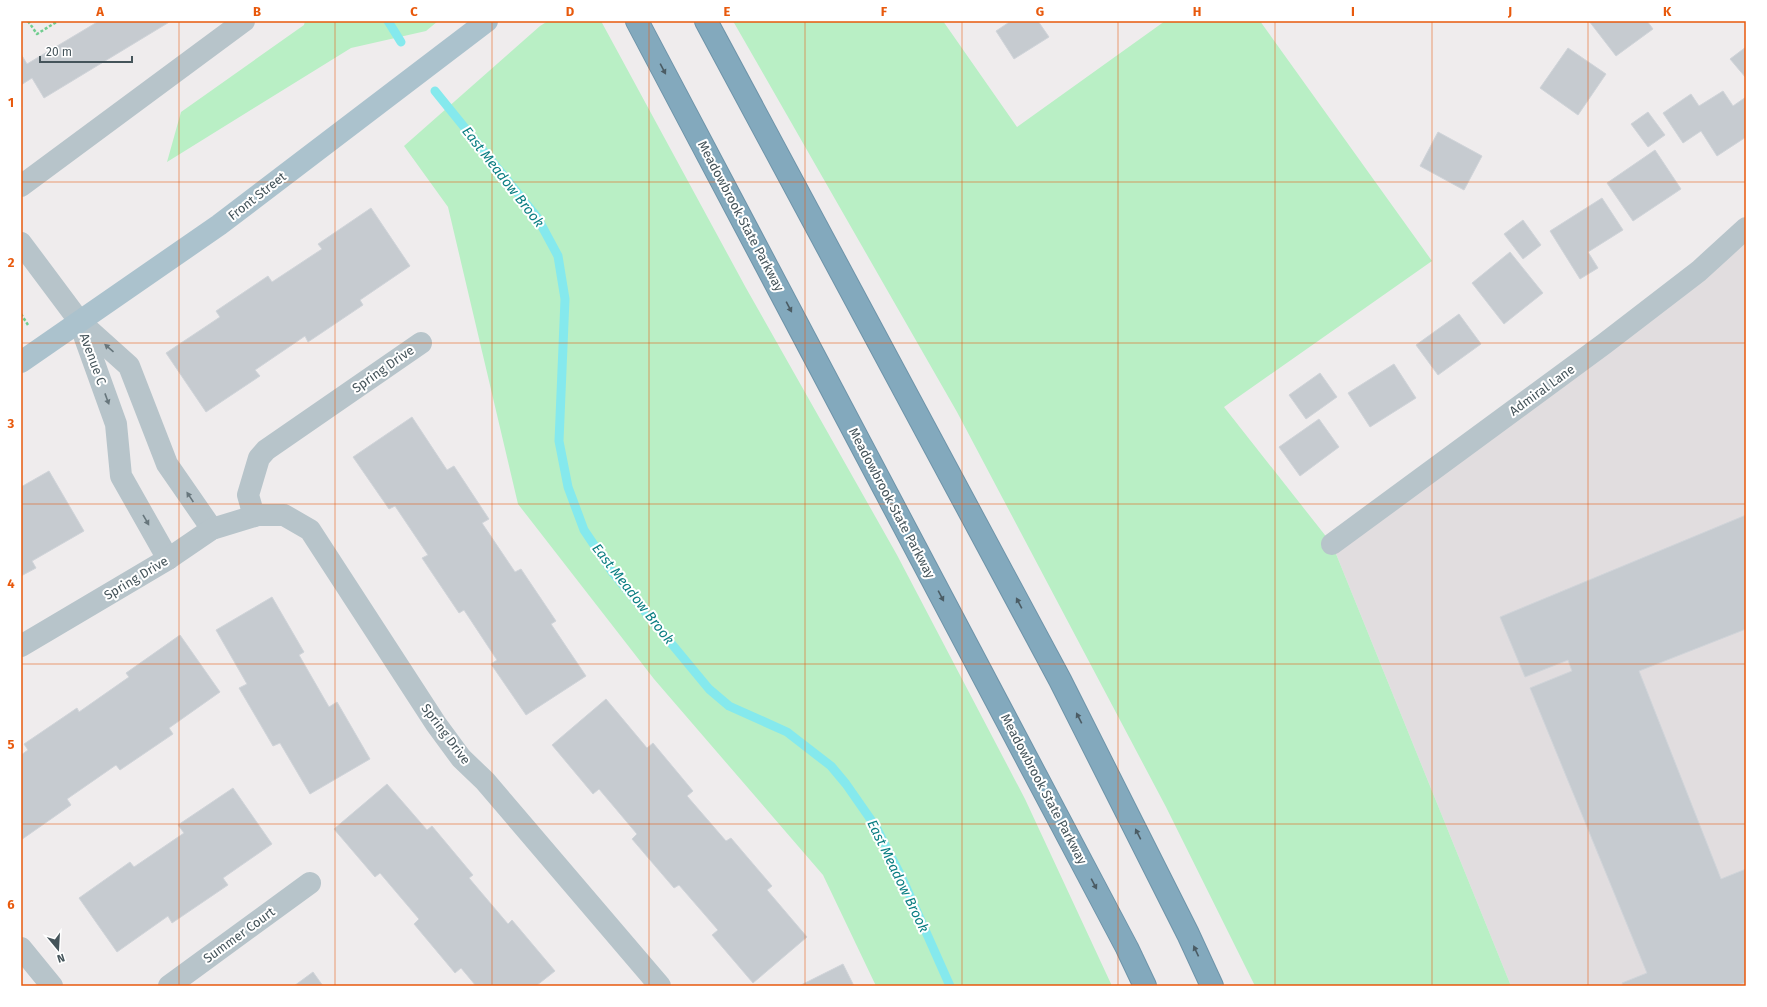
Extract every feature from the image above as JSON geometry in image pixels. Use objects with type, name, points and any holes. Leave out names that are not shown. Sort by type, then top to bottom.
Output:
[{"type":"highway","points":[[706,21],[1060,680],[1188,934],[1212,986]]},
{"type":"highway","name":"Meadowbrook State Parkway","points":[[641,28],[1120,934],[1145,986]]},
{"type":"main road","name":"Front Street","points":[[21,362],[219,225],[486,21]]},
{"type":"street","points":[[21,186],[244,21]]},
{"type":"street","name":"Admiral Lane","points":[[1332,544],[1604,344],[1699,271],[1746,228]]},
{"type":"street","points":[[21,243],[80,322]]},
{"type":"street","name":"Avenue C","points":[[80,322],[130,366],[167,464],[212,529]]},
{"type":"street","name":"Avenue C","points":[[80,322],[116,424],[121,476],[168,559]]},
{"type":"street","name":"Spring Drive","points":[[254,516],[248,495],[258,458],[266,450],[421,343]]},
{"type":"street","name":"Spring Drive","points":[[21,646],[168,559],[212,529],[254,516],[284,515],[310,530],[436,724],[461,758],[486,780],[660,986]]},
{"type":"street","name":"Summer Court","points":[[169,986],[310,884]]},
{"type":"street","points":[[21,948],[52,986]]},
{"type":"path","points":[[28,21],[37,34],[58,21]]},
{"type":"shaded area","points":[[1746,228],[1746,986],[1511,986],[1332,544]]},
{"type":"green space","points":[[305,21],[438,21],[426,31],[351,48],[167,162],[181,112],[304,25]]},
{"type":"green space","points":[[548,21],[601,21],[746,288],[897,555],[1025,799],[1112,986],[876,986],[823,875],[654,679],[518,504],[448,207],[404,146],[540,26]]},
{"type":"green space","points":[[733,21],[943,21],[1017,127],[1165,21],[1260,21],[1432,261],[1224,407],[1332,544],[1511,986],[1255,986],[1166,807],[957,412]]},
{"type":"building","points":[[99,21],[171,21],[44,98],[32,78],[21,85],[21,54],[27,64]]},
{"type":"building","points":[[1011,21],[1038,21],[1049,37],[1014,59],[996,31]]},
{"type":"building","points":[[1589,21],[1647,21],[1653,29],[1616,56]]},
{"type":"building","points":[[1746,47],[1746,78],[1730,59]]},
{"type":"building","points":[[1568,48],[1606,74],[1578,115],[1540,88]]},
{"type":"building","points":[[1723,91],[1733,106],[1746,97],[1746,137],[1717,156],[1701,131],[1683,143],[1663,113],[1691,94],[1699,106]]},
{"type":"building","points":[[1648,112],[1665,135],[1648,147],[1631,124]]},
{"type":"building","points":[[1438,132],[1482,156],[1464,190],[1420,166]]},
{"type":"building","points":[[1655,150],[1681,189],[1633,221],[1607,183]]},
{"type":"building","points":[[1602,198],[1623,230],[1588,252],[1598,268],[1580,279],[1550,231]]},
{"type":"building","points":[[371,208],[410,266],[360,300],[363,305],[308,342],[305,336],[255,370],[260,376],[206,412],[166,353],[220,317],[216,311],[268,276],[272,282],[322,249],[318,244]]},
{"type":"building","points":[[1523,220],[1541,245],[1523,259],[1504,234]]},
{"type":"building","points":[[1510,252],[1543,293],[1504,324],[1472,283]]},
{"type":"building","points":[[1459,314],[1481,344],[1438,375],[1416,345]]},
{"type":"building","points":[[1394,364],[1416,398],[1370,427],[1348,393]]},
{"type":"building","points":[[1320,373],[1337,397],[1306,419],[1289,395]]},
{"type":"building","points":[[412,417],[447,470],[454,466],[489,519],[482,523],[515,572],[521,569],[556,621],[551,624],[586,676],[526,715],[491,664],[497,660],[464,610],[459,613],[422,558],[428,555],[395,506],[389,509],[353,457]]},
{"type":"building","points":[[1319,419],[1339,447],[1300,476],[1279,447]]},
{"type":"building","points":[[49,471],[84,531],[32,561],[36,568],[21,576],[21,487]]},
{"type":"building","points":[[1746,515],[1746,629],[1639,671],[1721,879],[1746,869],[1746,982],[1735,986],[1623,986],[1622,983],[1647,973],[1530,688],[1572,671],[1568,660],[1525,677],[1500,617]]},
{"type":"building","points":[[272,597],[304,652],[299,655],[329,707],[337,702],[370,759],[310,794],[280,743],[273,746],[239,688],[247,684],[216,630]]},
{"type":"building","points":[[180,635],[220,692],[169,728],[173,734],[120,770],[116,765],[67,799],[71,805],[21,840],[21,755],[28,750],[24,744],[77,708],[79,712],[129,677],[126,673]]},
{"type":"building","points":[[606,699],[647,748],[653,743],[693,791],[687,796],[726,841],[731,838],[772,886],[767,890],[807,937],[753,983],[712,935],[718,930],[679,885],[674,888],[632,839],[637,834],[599,789],[593,794],[552,745]]},
{"type":"building","points":[[387,784],[427,830],[432,826],[473,875],[469,878],[508,924],[512,920],[555,971],[536,986],[476,986],[461,968],[455,973],[414,924],[419,919],[380,873],[375,877],[334,829]]},
{"type":"building","points":[[233,788],[272,844],[223,878],[228,885],[172,923],[168,916],[117,952],[79,898],[130,862],[134,867],[184,833],[178,825]]},
{"type":"building","points":[[843,964],[854,986],[799,986]]},
{"type":"building","points":[[313,972],[323,986],[294,986]]},
{"type":"waterway","name":"East Meadow Brook","points":[[388,21],[401,42]]},
{"type":"waterway","name":"East Meadow Brook","points":[[435,91],[537,217],[558,256],[565,299],[559,441],[568,487],[584,530],[613,573],[709,689],[729,706],[787,732],[831,766],[846,784],[876,827],[902,878],[950,986]]}]
